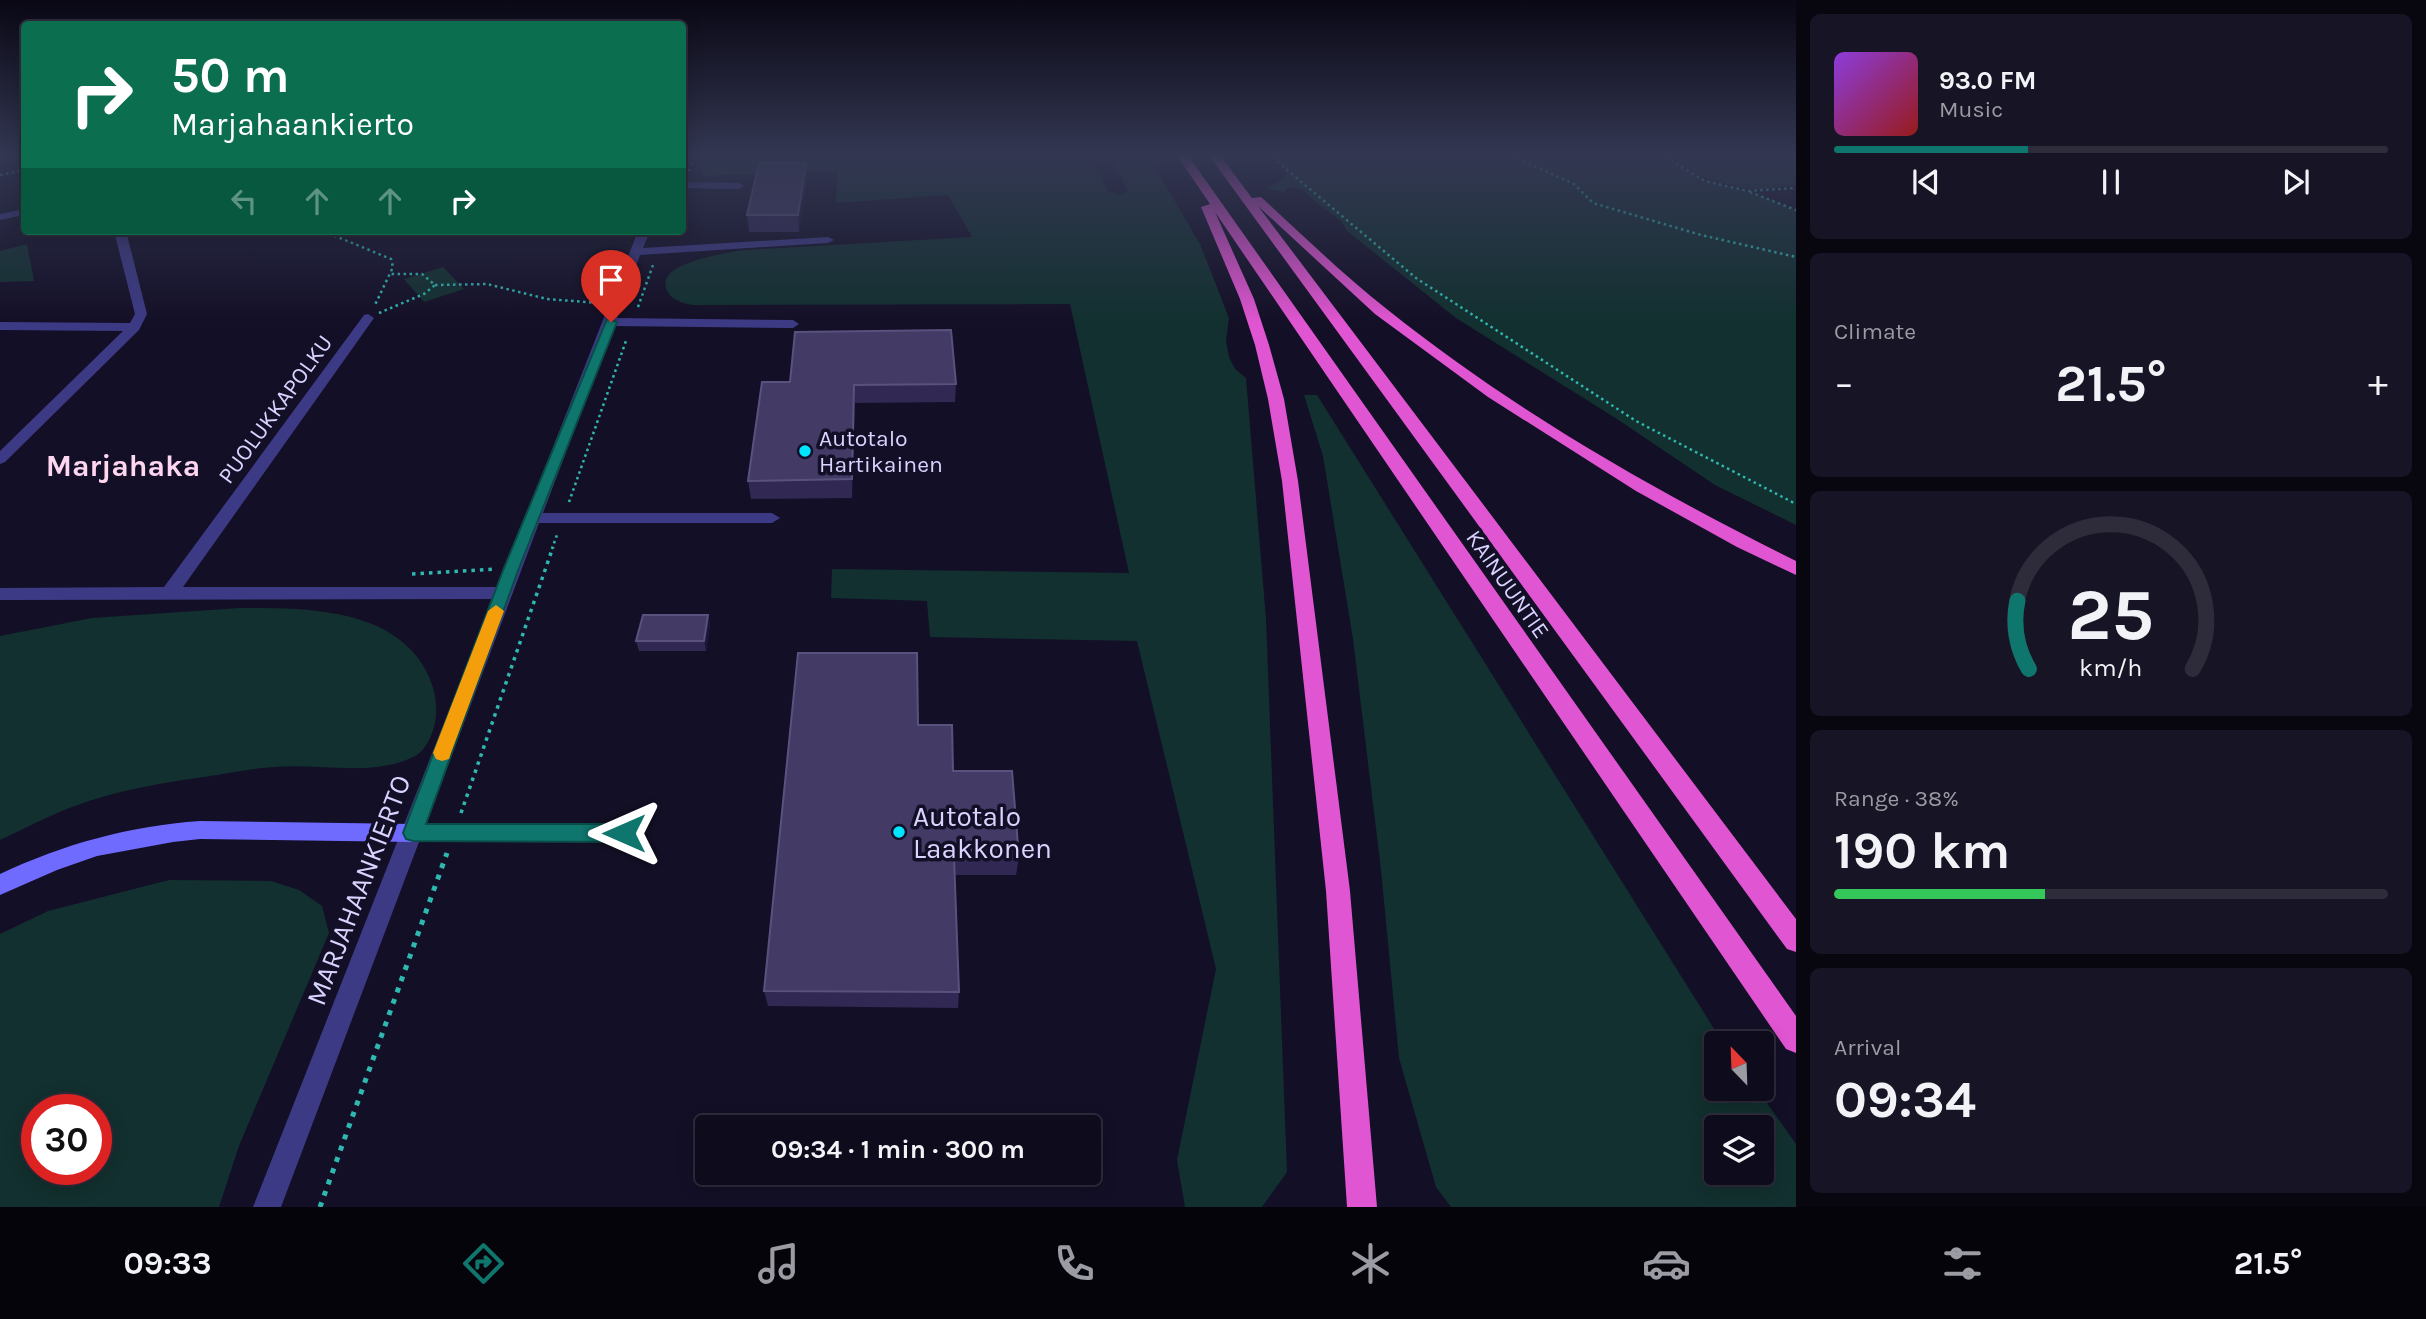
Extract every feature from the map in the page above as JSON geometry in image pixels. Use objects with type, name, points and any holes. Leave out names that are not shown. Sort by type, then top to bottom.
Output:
[{"type":"highway","points":[[1207,210],[1247,299],[1262,345],[1276,399],[1290,481],[1334,851],[1362,1207]]},
{"type":"highway","name":"KAINUUNTIE","points":[[1220,210],[1796,1039]]},
{"type":"highway","name":"KAINUUNTIE","points":[[1254,210],[1796,940]]},
{"type":"highway","points":[[1269,210],[1323,262],[1398,325],[1494,394],[1656,495],[1796,569]]},
{"type":"main road","points":[[0,885],[66,855],[100,844],[167,832],[200,830],[413,833]]},
{"type":"street","points":[[0,217],[21,213]]},
{"type":"street","points":[[0,460],[134,327],[141,314],[121,235]]},
{"type":"street","name":"MARJAHAANKIERTO","points":[[267,1207],[413,833],[502,593],[611,322],[643,235]]},
{"type":"street","points":[[637,251],[828,240]]},
{"type":"street","name":"PUOLUKKAPOLKU","points":[[169,594],[368,318]]},
{"type":"street","points":[[611,322],[793,324]]},
{"type":"street","points":[[0,326],[134,327]]},
{"type":"street","points":[[533,518],[772,519]]},
{"type":"street","points":[[0,594],[502,593]]},
{"type":"street","points":[[413,833],[624,833]]},
{"type":"path","points":[[1335,210],[1416,278],[1636,421],[1796,504]]},
{"type":"path","points":[[1618,210],[1701,235],[1796,257]]},
{"type":"path","points":[[333,235],[391,259],[393,267],[368,318]]},
{"type":"path","points":[[320,1207],[659,250]]},
{"type":"path","points":[[390,274],[423,274],[433,279],[435,285]]},
{"type":"path","points":[[368,318],[424,295],[435,285],[487,284],[547,299],[586,303],[618,302]]},
{"type":"green space","points":[[957,210],[1180,210],[1200,244],[1229,318],[1226,341],[1229,357],[1235,369],[1246,378],[1266,619],[1287,1172],[1262,1207],[1185,1207],[1177,1160],[1216,969],[1137,641],[930,637],[927,601],[831,598],[832,569],[1129,573],[1070,304],[693,305],[673,298],[666,288],[666,279],[683,265],[710,256],[744,250],[972,237]]},
{"type":"green space","points":[[1326,210],[1796,210],[1796,525],[1715,485],[1617,419],[1456,318],[1347,231],[1340,220]]},
{"type":"green space","points":[[27,244],[34,281],[0,282],[0,251]]},
{"type":"green space","points":[[443,267],[464,289],[424,302],[404,279]]},
{"type":"green space","points":[[1304,395],[1317,395],[1715,1031],[1704,1031],[1704,1101],[1766,1101],[1796,1144],[1796,1207],[1451,1207],[1436,1187],[1399,1058],[1381,870],[1353,639],[1323,456]]},
{"type":"green space","points":[[240,608],[331,613],[375,625],[394,636],[419,659],[434,691],[434,727],[423,749],[417,755],[401,762],[384,766],[268,768],[144,787],[72,807],[0,840],[0,636],[92,618]]},
{"type":"green space","points":[[169,880],[271,881],[299,890],[322,906],[329,933],[239,1146],[219,1207],[0,1207],[0,934],[48,911]]},
{"type":"building","points":[[748,210],[799,210],[798,215],[747,215]]},
{"type":"building","name":"Autotalo Hartikainen","points":[[951,330],[956,384],[854,385],[852,479],[748,481],[762,382],[790,382],[795,332]]},
{"type":"building","points":[[643,615],[708,615],[704,641],[636,641]]},
{"type":"building","name":"Autotalo Laakkonen","points":[[798,653],[917,653],[918,725],[952,725],[953,771],[1012,771],[1019,858],[954,858],[959,992],[764,991]]},
{"type":"slow traffic","points":[[442,753],[496,611]]},
{"type":"place","name":"Autotalo Hartikainen","points":[[805,451]]},
{"type":"place","name":"Autotalo Laakkonen","points":[[899,832]]},
{"type":"district","name":"Marjahaka","points":[[123,466]]},
{"type":"route","points":[[611,322],[512,568],[413,833],[624,833]]}]
